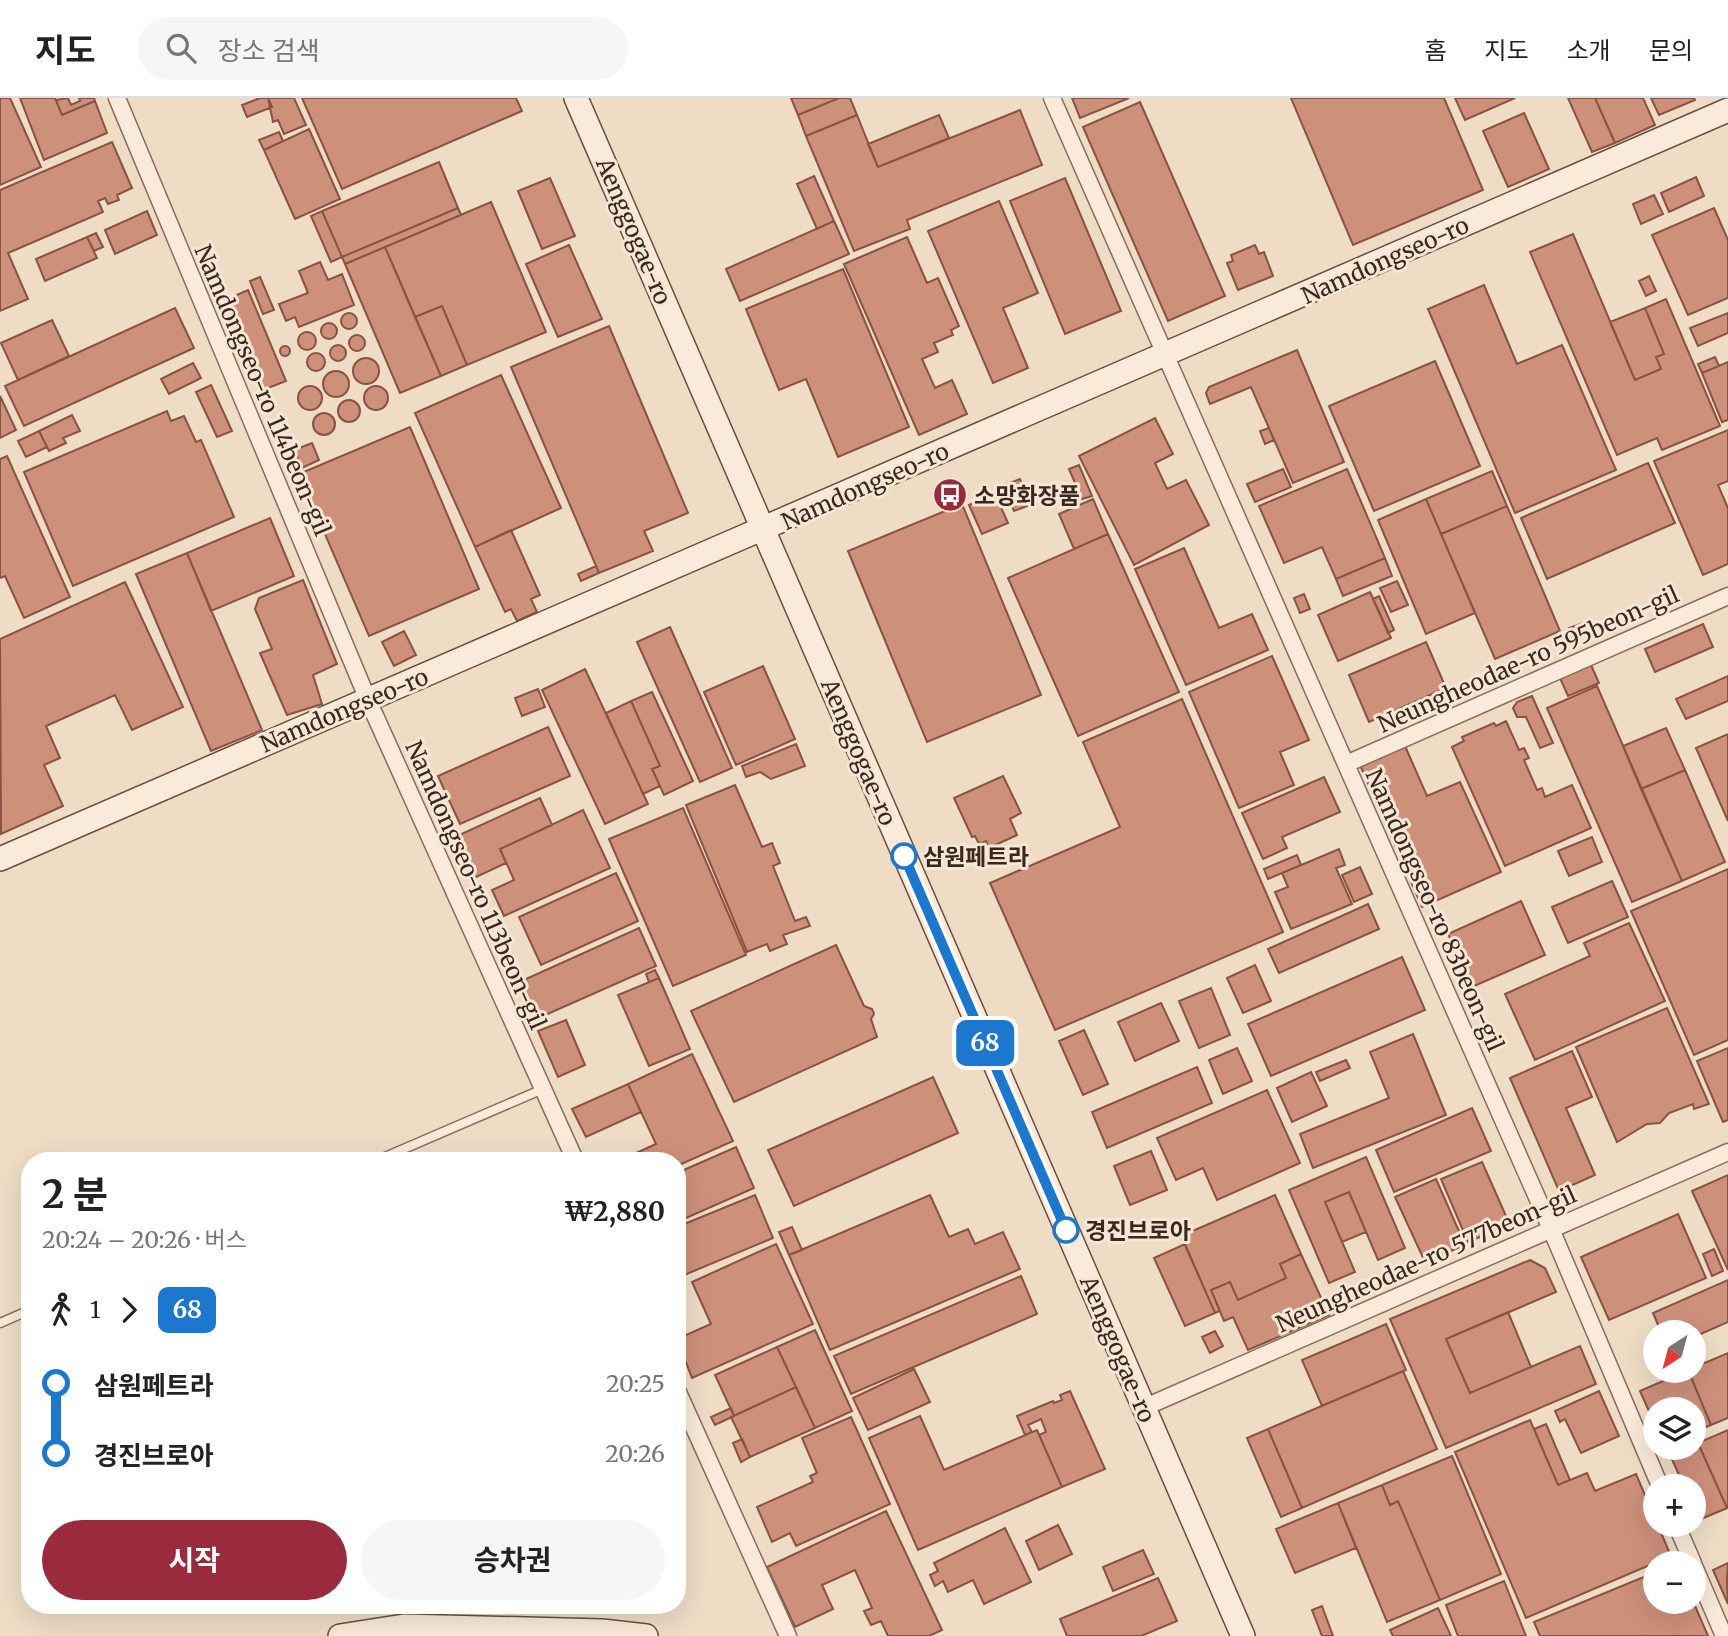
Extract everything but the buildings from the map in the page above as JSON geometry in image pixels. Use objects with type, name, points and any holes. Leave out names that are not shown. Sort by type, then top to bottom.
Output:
[{"type":"street","name":"Namdongseo-ro 114beon-gil","points":[[117,98],[368,700]]},
{"type":"street","name":"Aenggogae-ro","points":[[576,98],[1243,1636]]},
{"type":"street","name":"Namdongseo-ro 83beon-gil","points":[[1052,98],[1551,1229],[1655,1474]]},
{"type":"street","name":"Namdongseo-ro","points":[[0,859],[1728,110]]},
{"type":"street","name":"Neungheodae-ro 595beon-gil","points":[[1346,764],[1728,596]]},
{"type":"street","name":"Namdongseo-ro 113beon-gil","points":[[368,700],[571,1152]]},
{"type":"street","name":"Neungheodae-ro 577beon-gil","points":[[1143,1408],[1728,1152]]},
{"type":"street","points":[[686,1410],[788,1636]]},
{"type":"street","points":[[1706,1594],[1724,1636]]},
{"type":"street","points":[[340,1636],[404,1626],[602,1632],[646,1636]]},
{"type":"lane","points":[[397,1152],[543,1089]]},
{"type":"lane","points":[[0,1323],[21,1314]]},
{"type":"bus line","name":"68","points":[[904,856],[1066,1230]]},
{"type":"place","name":"소망화장품","points":[[950,495]]},
{"type":"place","name":"삼원페트라","points":[[904,856]]},
{"type":"place","name":"경진브로아","points":[[1066,1230]]}]
